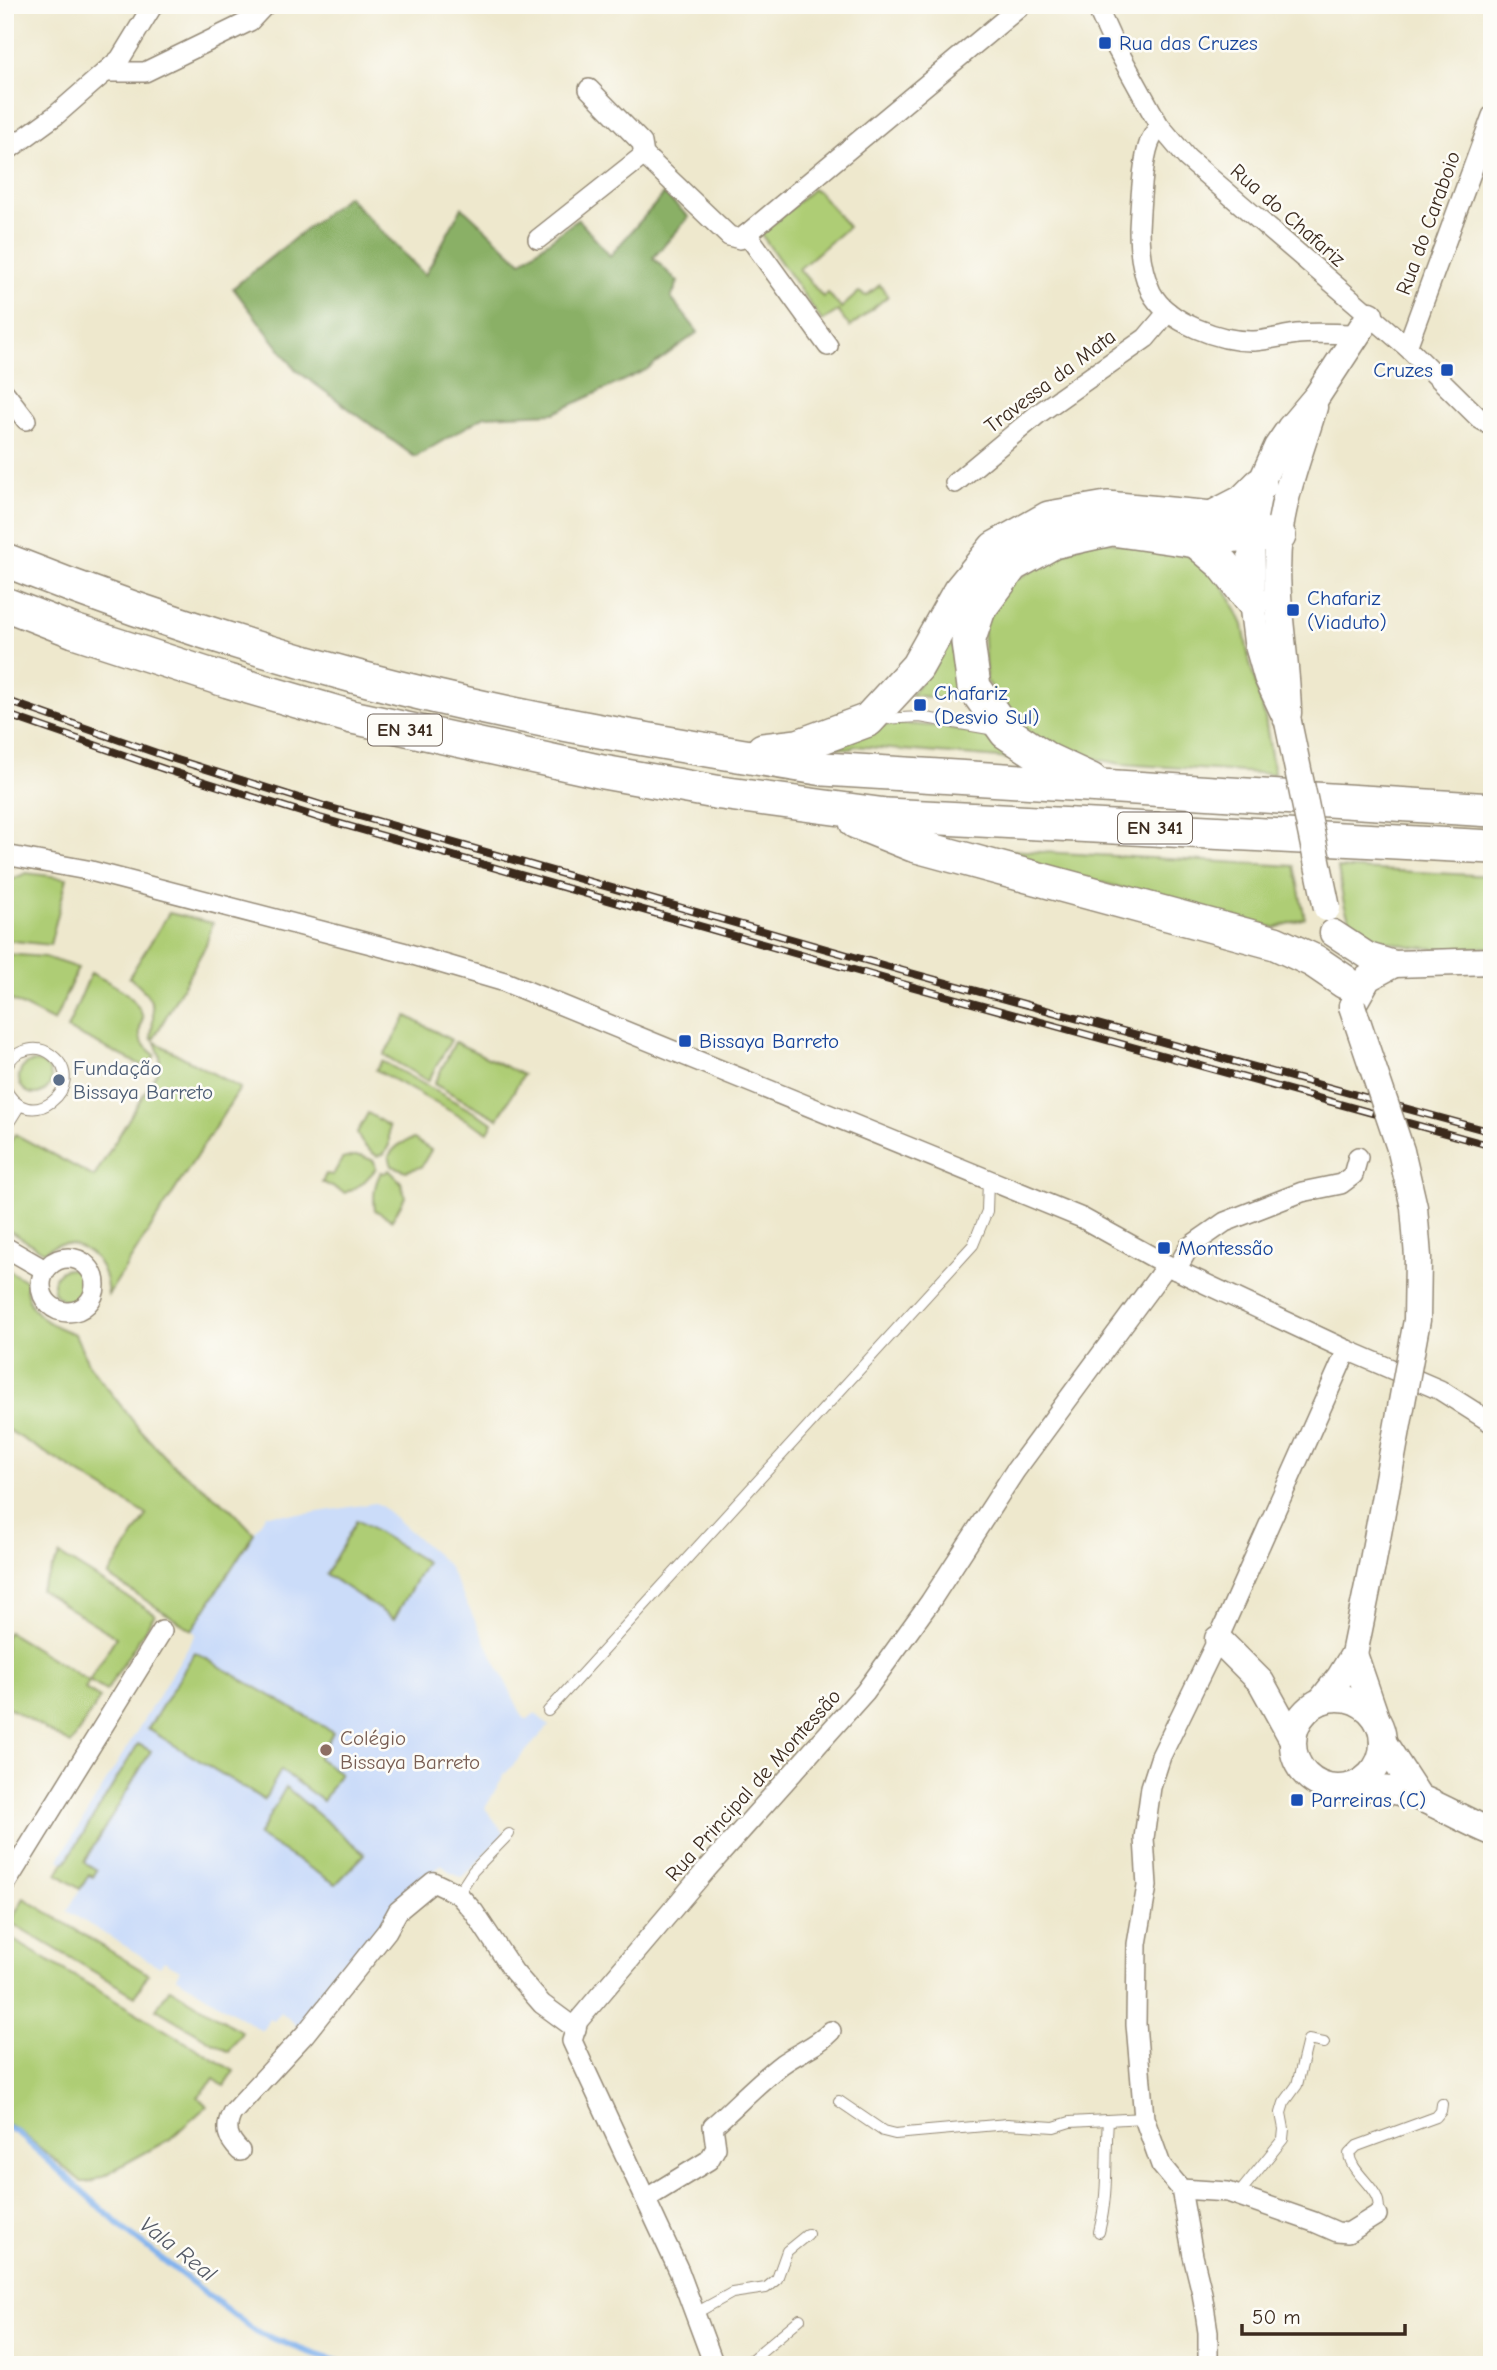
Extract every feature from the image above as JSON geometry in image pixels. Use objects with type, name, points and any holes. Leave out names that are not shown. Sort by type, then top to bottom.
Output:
[{"type":"highway","points":[[1204,530],[1243,502],[1260,485]]},
{"type":"highway","points":[[729,754],[798,746],[868,719],[917,667],[959,592],[995,548],[1049,518],[1107,508],[1204,530],[1223,564],[1252,601]]},
{"type":"highway","points":[[1106,788],[1048,760],[1006,732],[974,687],[968,642],[979,609],[1012,565],[1053,542],[1112,529],[1204,530],[1265,535]]},
{"type":"highway","name":"EN 341","points":[[5,560],[89,594],[236,642],[358,677],[584,728],[729,754],[824,769],[1492,810]]},
{"type":"highway","name":"EN 341","points":[[5,604],[74,631],[228,681],[352,717],[603,772],[818,807],[886,815],[1492,847]]},
{"type":"highway","points":[[818,807],[913,845],[1275,943],[1314,961],[1348,994]]},
{"type":"street","points":[[5,152],[56,115],[120,59],[153,5]]},
{"type":"street","points":[[105,72],[145,72],[250,21],[265,5]]},
{"type":"street","points":[[589,89],[642,144],[644,155],[729,236],[740,239],[1022,5]]},
{"type":"street","name":"Rua do Chafariz","points":[[1096,5],[1159,125],[1187,158],[1363,325],[1407,347],[1471,410],[1492,426]]},
{"type":"street","name":"Rua do Caraboio","points":[[1407,347],[1492,116]]},
{"type":"street","points":[[1159,125],[1148,145],[1139,233],[1141,257],[1152,295],[1168,312],[1208,334],[1254,341],[1363,325]]},
{"type":"street","points":[[538,239],[644,155]]},
{"type":"street","points":[[747,234],[828,346]]},
{"type":"street","name":"Travessa da Mata","points":[[955,483],[1038,414],[1146,338],[1168,312]]},
{"type":"street","points":[[1293,1740],[1300,1719],[1340,1677],[1354,1654],[1417,1320],[1418,1257],[1414,1207],[1401,1151],[1348,994],[1330,921],[1288,722],[1287,678],[1260,485],[1284,437],[1317,396],[1363,325]]},
{"type":"street","points":[[5,393],[26,420]]},
{"type":"street","points":[[1288,722],[1266,677],[1257,642],[1252,601],[1265,535],[1287,490],[1317,396]]},
{"type":"street","points":[[5,855],[87,870],[406,953],[505,982],[1082,1218],[1171,1268],[1440,1390],[1492,1423]]},
{"type":"street","points":[[1330,921],[1368,956],[1394,964],[1492,961]]},
{"type":"street","points":[[1348,994],[1353,968],[1368,956]]},
{"type":"street","points":[[1348,994],[1368,978],[1394,964]]},
{"type":"street","name":"Rua Principal de Montessão","points":[[576,2029],[578,2021],[698,1880],[865,1692],[930,1602],[1015,1471],[1189,1247],[1225,1222],[1302,1192],[1341,1184],[1353,1175],[1358,1157]]},
{"type":"street","points":[[5,1247],[45,1270]]},
{"type":"street","points":[[1208,2364],[1208,2332],[1202,2293],[1181,2189],[1161,2165],[1144,2118],[1136,2024],[1137,1944],[1147,1886],[1144,1838],[1151,1787],[1161,1756],[1219,1639],[1347,1350]]},
{"type":"street","points":[[5,1885],[162,1631]]},
{"type":"street","points":[[1219,1639],[1261,1682],[1293,1740],[1298,1765],[1306,1776],[1328,1788],[1354,1786],[1366,1779],[1376,1769],[1382,1756],[1380,1730],[1354,1654]]},
{"type":"street","points":[[1261,1682],[1319,1702],[1336,1698],[1351,1700],[1365,1707],[1419,1797]]},
{"type":"street","points":[[1354,1786],[1419,1797],[1460,1819],[1492,1832]]},
{"type":"street","points":[[240,2151],[227,2133],[227,2122],[232,2113],[305,2034],[387,1931],[398,1911],[433,1882],[458,1894],[514,1972],[542,2004],[576,2029],[572,2041],[679,2271],[714,2365]]},
{"type":"street","points":[[647,2198],[709,2160],[716,2148],[713,2126],[781,2065],[799,2052],[820,2043],[831,2031]]},
{"type":"street","points":[[1181,2189],[1228,2192],[1337,2232],[1348,2233],[1377,2215]]},
{"type":"lane","points":[[868,719],[920,717],[1006,732]]},
{"type":"lane","points":[[5,1072],[16,1055],[32,1049],[48,1052],[60,1064],[64,1081],[59,1096],[37,1109],[20,1105],[13,1100],[5,1087]]},
{"type":"lane","points":[[5,1129],[20,1105]]},
{"type":"lane","points":[[548,1711],[973,1245],[987,1211],[988,1180]]},
{"type":"lane","points":[[458,1894],[473,1871],[509,1834]]},
{"type":"lane","points":[[1237,2196],[1283,2139],[1281,2113],[1297,2085],[1308,2040],[1324,2043]]},
{"type":"lane","points":[[839,2101],[883,2131],[895,2134],[1007,2124],[1054,2127],[1070,2122],[1144,2118]]},
{"type":"lane","points":[[1377,2215],[1379,2199],[1350,2163],[1349,2154],[1357,2146],[1437,2117],[1442,2104]]},
{"type":"lane","points":[[1099,2232],[1108,2180],[1105,2156],[1108,2120]]},
{"type":"lane","points":[[694,2314],[732,2293],[766,2288],[777,2279],[787,2251],[808,2234]]},
{"type":"lane","points":[[745,2365],[800,2319]]},
{"type":"shaded area","name":"Colégio Bissaya Barreto","points":[[375,1503],[447,1564],[523,1717],[528,1720],[535,1713],[549,1726],[505,1774],[485,1808],[504,1833],[463,1878],[449,1872],[442,1864],[419,1885],[383,1926],[299,2027],[281,2012],[274,2021],[269,2019],[262,2031],[176,1977],[180,1970],[164,1961],[160,1967],[67,1911],[88,1877],[59,1859],[196,1634],[192,1630],[266,1514],[306,1514]]},
{"type":"green space","points":[[813,189],[819,192],[848,227],[799,269],[823,297],[828,293],[841,308],[859,292],[866,296],[880,285],[888,296],[850,327],[838,311],[822,321],[761,234]]},
{"type":"green space","points":[[664,194],[689,217],[653,258],[678,282],[671,298],[698,332],[646,370],[554,413],[485,416],[415,457],[296,370],[233,288],[347,196],[425,275],[462,207],[521,262],[578,219],[610,256]]},
{"type":"green space","points":[[1091,539],[1186,554],[1216,577],[1231,599],[1243,625],[1265,718],[1274,774],[1121,764],[1047,749],[1034,742],[986,680],[983,625],[1011,582]]},
{"type":"green space","points":[[951,639],[965,701],[911,695]]},
{"type":"green space","points":[[894,724],[941,727],[977,734],[1005,748],[1013,759],[833,746],[878,726]]},
{"type":"green space","points":[[969,848],[1294,866],[1305,918],[1275,928]]},
{"type":"green space","points":[[1338,868],[1492,876],[1492,947],[1417,947],[1402,945],[1364,932],[1353,924],[1348,915]]},
{"type":"green space","points":[[26,873],[67,878],[50,945],[5,940],[5,883]]},
{"type":"green space","points":[[169,913],[213,923],[206,945],[153,1040],[152,1003],[129,977]]},
{"type":"green space","points":[[5,954],[45,957],[78,968],[54,1022],[5,997]]},
{"type":"green space","points":[[91,973],[122,990],[140,1009],[143,1018],[141,1039],[155,1055],[147,1068],[67,1029]]},
{"type":"green space","points":[[407,1016],[451,1040],[428,1081],[384,1055]]},
{"type":"green space","points":[[155,1042],[240,1088],[108,1295],[101,1267],[83,1249],[59,1244],[44,1252],[5,1228],[5,1151],[15,1134],[94,1177],[160,1067],[160,1056]]},
{"type":"green space","points":[[455,1042],[523,1075],[498,1119],[434,1084]]},
{"type":"green space","points":[[382,1061],[493,1123],[488,1132],[376,1070]]},
{"type":"green space","points":[[35,1062],[46,1067],[51,1078],[46,1089],[35,1094],[24,1089],[19,1078],[24,1067]]},
{"type":"green space","points":[[368,1113],[389,1126],[389,1145],[384,1154],[377,1156],[370,1151],[357,1133]]},
{"type":"green space","points":[[414,1139],[431,1150],[421,1167],[406,1171],[392,1166],[389,1156],[391,1153],[399,1145]]},
{"type":"green space","points":[[354,1156],[374,1161],[376,1169],[362,1184],[345,1193],[322,1182],[326,1174],[333,1175],[342,1159]]},
{"type":"green space","points":[[389,1170],[401,1182],[405,1197],[392,1220],[375,1210],[374,1205],[381,1172]]},
{"type":"green space","points":[[5,1268],[26,1281],[29,1301],[40,1316],[75,1334],[89,1365],[141,1431],[172,1464],[231,1509],[254,1533],[192,1630],[108,1576],[147,1515],[5,1428]]},
{"type":"green space","points":[[69,1269],[80,1274],[85,1285],[80,1296],[69,1301],[58,1296],[53,1285],[58,1274]]},
{"type":"green space","points":[[357,1520],[426,1562],[394,1619],[326,1574]]},
{"type":"green space","points":[[60,1555],[155,1614],[106,1691],[89,1681],[116,1637],[40,1590]]},
{"type":"green space","points":[[8,1632],[89,1681],[85,1689],[100,1698],[71,1744],[8,1707],[5,1711],[5,1637]]},
{"type":"green space","points":[[195,1652],[333,1732],[318,1758],[340,1773],[323,1801],[281,1770],[264,1800],[148,1729]]},
{"type":"green space","points":[[138,1744],[151,1751],[84,1862],[97,1870],[93,1877],[89,1875],[80,1889],[57,1874]]},
{"type":"green space","points":[[286,1787],[365,1854],[336,1884],[258,1836]]},
{"type":"green space","points":[[24,1898],[148,1974],[135,1996],[10,1922]]},
{"type":"green space","points":[[5,1935],[234,2071],[224,2086],[214,2079],[198,2097],[207,2106],[170,2139],[92,2182],[82,2182],[18,2130],[5,2123]]},
{"type":"green space","points":[[170,1988],[242,2032],[229,2052],[156,2009]]},
{"type":"waterway","name":"Vala Real","points":[[5,2126],[17,2132],[126,2231],[256,2332],[350,2365]]},
{"type":"railway","points":[[5,700],[171,758],[324,806],[907,972],[1492,1132]]},
{"type":"railway","points":[[5,714],[167,770],[320,818],[903,984],[1492,1146]]},
{"type":"place","name":"Rua das Cruzes","points":[[1105,43]]},
{"type":"place","name":"Cruzes","points":[[1447,370]]},
{"type":"place","name":"Chafariz (Viaduto)","points":[[1293,610]]},
{"type":"place","name":"Chafariz (Desvio Sul)","points":[[920,705]]},
{"type":"place","name":"Bissaya Barreto","points":[[685,1041]]},
{"type":"place","name":"Fundação Bissaya Barreto","points":[[59,1080]]},
{"type":"place","name":"Montessão","points":[[1164,1248]]},
{"type":"place","name":"Colégio Bissaya Barreto","points":[[326,1750]]},
{"type":"place","name":"Parreiras (C)","points":[[1297,1800]]}]
